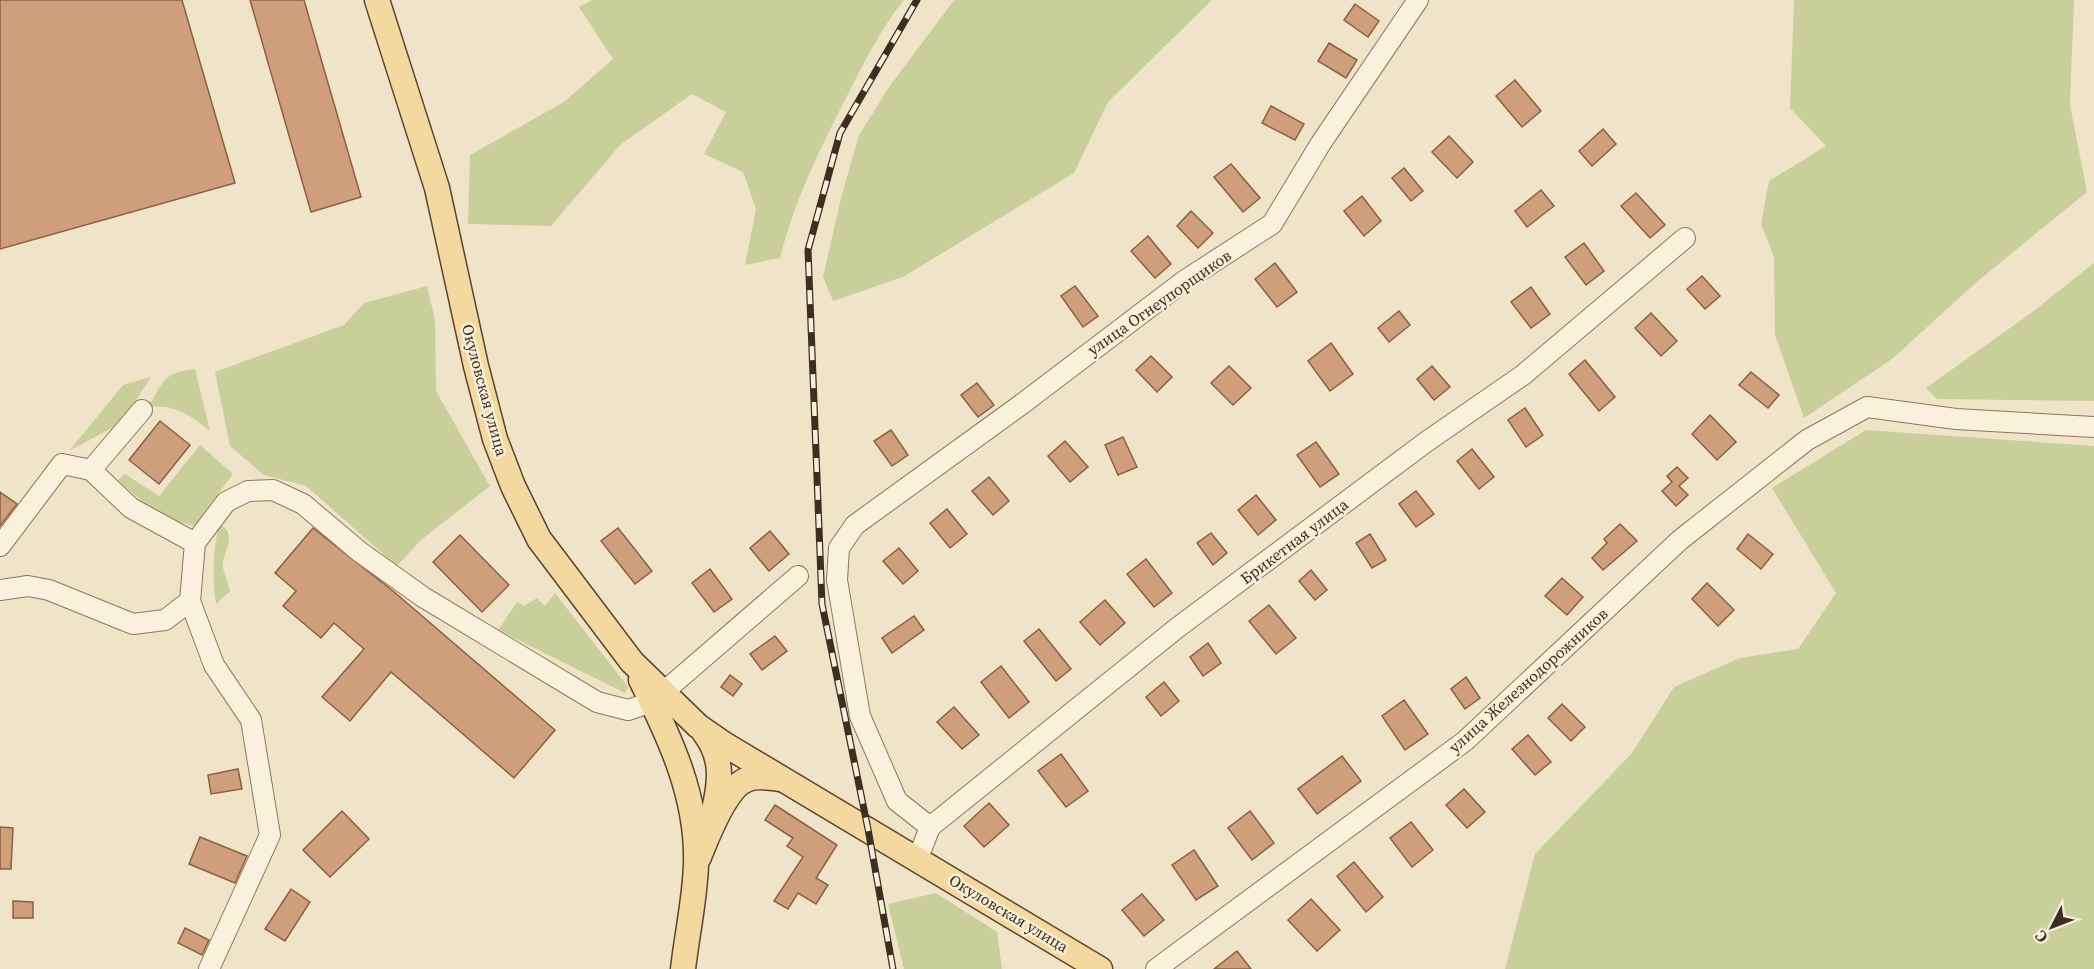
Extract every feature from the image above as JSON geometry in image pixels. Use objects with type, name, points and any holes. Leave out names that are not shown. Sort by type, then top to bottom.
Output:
[{"type":"main road","name":"Окуловская улица","points":[[377,0],[437,188],[476,366],[495,439],[513,486],[539,539],[657,698],[754,762],[918,858],[1100,969]]},
{"type":"main road","points":[[657,698],[691,810],[696,864],[683,969]]},
{"type":"main road","points":[[698,726],[711,741],[719,764],[719,790],[707,836]]},
{"type":"main road","points":[[691,810],[701,783],[719,764],[738,759],[754,762]]},
{"type":"main road","points":[[696,864],[707,836],[729,795],[746,779],[759,777],[786,780]]},
{"type":"street","name":"улица Огнеупорщиков","points":[[930,827],[897,801],[860,716],[837,580],[839,548],[855,525],[1022,404],[1184,281],[1272,224],[1321,143],[1418,0]]},
{"type":"street","name":"Брикетная улица","points":[[918,858],[930,827],[1177,627],[1426,442],[1523,375],[1685,238]]},
{"type":"street","name":"улица Железнодорожников","points":[[1156,969],[1465,741],[1680,540],[1807,440],[1867,407],[1956,419],[2094,427]]},
{"type":"street","points":[[91,470],[142,410]]},
{"type":"street","points":[[0,546],[62,464],[91,470],[130,508],[195,543]]},
{"type":"street","points":[[209,969],[270,835],[251,720],[214,664],[190,601],[195,543],[226,502],[248,491],[273,490],[303,504],[360,552],[423,597],[597,702],[628,710],[657,698],[798,576]]},
{"type":"street","points":[[0,590],[28,586],[49,591],[133,624],[165,620],[190,601]]},
{"type":"green space","points":[[592,0],[904,0],[868,55],[819,152],[786,235],[780,258],[745,265],[756,209],[743,172],[704,154],[726,112],[692,94],[620,145],[551,226],[468,224],[470,155],[564,102],[613,59],[579,7]]},
{"type":"green space","points":[[954,0],[1212,0],[1108,102],[1074,173],[903,277],[833,301],[823,277],[841,198],[859,135],[889,87]]},
{"type":"green space","points":[[1794,0],[2074,0],[2070,105],[2087,192],[1979,280],[1892,359],[1804,418],[1775,335],[1774,257],[1761,224],[1769,181],[1826,146],[1790,108]]},
{"type":"green space","points":[[2094,263],[2094,401],[1937,399],[1926,388],[2031,313]]},
{"type":"green space","points":[[427,286],[435,320],[436,391],[490,486],[421,540],[397,566],[306,486],[264,475],[230,446],[215,372],[344,325],[364,303]]},
{"type":"green space","points":[[195,369],[210,431],[175,409],[149,407],[165,380],[185,370]]},
{"type":"green space","points":[[151,377],[121,423],[69,451],[123,385]]},
{"type":"green space","points":[[1866,430],[2094,446],[2094,969],[1505,969],[1535,854],[1632,753],[1674,687],[1740,658],[1798,649],[1836,593],[1772,488]]},
{"type":"green space","points":[[200,445],[233,474],[194,526],[160,517],[118,480],[125,474],[159,496]]},
{"type":"green space","points":[[219,524],[225,528],[229,538],[223,567],[230,591],[216,604],[214,564]]},
{"type":"green space","points":[[555,593],[628,687],[625,693],[498,630],[517,602],[524,606],[537,598],[545,606]]},
{"type":"green space","points":[[936,893],[997,932],[1002,969],[904,969],[888,904]]},
{"type":"building","points":[[0,0],[182,0],[235,183],[0,249]]},
{"type":"building","points":[[250,0],[304,0],[361,197],[311,212]]},
{"type":"building","points":[[1355,4],[1379,21],[1368,37],[1344,20]]},
{"type":"building","points":[[1329,43],[1357,60],[1346,78],[1318,61]]},
{"type":"building","points":[[1515,80],[1541,111],[1522,127],[1496,96]]},
{"type":"building","points":[[1271,106],[1304,124],[1295,140],[1262,123]]},
{"type":"building","points":[[1603,129],[1616,144],[1592,166],[1579,151]]},
{"type":"building","points":[[1449,136],[1473,162],[1457,178],[1432,152]]},
{"type":"building","points":[[1231,164],[1260,198],[1243,212],[1214,177]]},
{"type":"building","points":[[1404,168],[1423,191],[1411,201],[1392,178]]},
{"type":"building","points":[[1541,190],[1554,206],[1527,227],[1515,211]]},
{"type":"building","points":[[1636,193],[1665,225],[1650,238],[1621,206]]},
{"type":"building","points":[[1362,196],[1381,221],[1364,236],[1344,211]]},
{"type":"building","points":[[1191,211],[1213,233],[1198,248],[1177,226]]},
{"type":"building","points":[[1148,236],[1171,264],[1155,278],[1131,251]]},
{"type":"building","points":[[1584,243],[1604,271],[1586,285],[1565,257]]},
{"type":"building","points":[[1275,263],[1297,292],[1277,307],[1255,279]]},
{"type":"building","points":[[1702,276],[1720,296],[1705,309],[1687,289]]},
{"type":"building","points":[[1075,286],[1098,316],[1083,327],[1061,296]]},
{"type":"building","points":[[1531,287],[1550,314],[1531,328],[1511,302]]},
{"type":"building","points":[[1399,311],[1410,325],[1389,342],[1378,328]]},
{"type":"building","points":[[1651,313],[1677,341],[1661,356],[1635,328]]},
{"type":"building","points":[[1331,343],[1353,374],[1330,391],[1308,361]]},
{"type":"building","points":[[1151,356],[1172,377],[1157,392],[1136,370]]},
{"type":"building","points":[[1585,360],[1615,397],[1599,411],[1569,374]]},
{"type":"building","points":[[1229,366],[1251,388],[1233,405],[1211,383]]},
{"type":"building","points":[[1432,366],[1450,387],[1434,400],[1417,379]]},
{"type":"building","points":[[1751,372],[1779,395],[1768,408],[1739,385]]},
{"type":"building","points":[[977,383],[994,405],[978,417],[961,395]]},
{"type":"building","points":[[1525,408],[1543,435],[1526,447],[1508,420]]},
{"type":"building","points":[[1710,415],[1736,442],[1717,460],[1692,434]]},
{"type":"building","points":[[160,421],[190,445],[159,484],[129,460]]},
{"type":"building","points":[[891,430],[908,455],[892,466],[874,441]]},
{"type":"building","points":[[1123,437],[1137,467],[1118,475],[1105,445]]},
{"type":"building","points":[[1065,441],[1088,467],[1070,482],[1048,456]]},
{"type":"building","points":[[1316,442],[1339,474],[1320,487],[1297,455]]},
{"type":"building","points":[[1472,449],[1494,477],[1479,489],[1457,461]]},
{"type":"building","points":[[1677,467],[1688,478],[1679,486],[1688,495],[1676,506],[1662,491],[1672,482],[1667,476]]},
{"type":"building","points":[[989,477],[1009,501],[993,515],[972,491]]},
{"type":"building","points":[[1416,491],[1434,514],[1416,527],[1399,504]]},
{"type":"building","points":[[0,492],[17,504],[0,526]]},
{"type":"building","points":[[1256,495],[1276,520],[1258,535],[1238,510]]},
{"type":"building","points":[[947,509],[967,534],[950,548],[930,523]]},
{"type":"building","points":[[1620,524],[1637,541],[1603,570],[1592,558],[1607,543],[1604,539]]},
{"type":"building","points":[[313,528],[393,591],[555,730],[514,778],[391,672],[350,721],[322,697],[364,649],[334,623],[321,638],[283,606],[296,591],[275,573]]},
{"type":"building","points":[[618,528],[652,571],[635,584],[601,541]]},
{"type":"building","points":[[770,531],[789,554],[769,571],[750,548]]},
{"type":"building","points":[[1211,533],[1227,553],[1213,565],[1197,543]]},
{"type":"building","points":[[1370,534],[1386,560],[1372,568],[1356,543]]},
{"type":"building","points":[[1748,534],[1773,554],[1761,569],[1737,549]]},
{"type":"building","points":[[460,535],[509,585],[482,612],[433,562]]},
{"type":"building","points":[[899,548],[918,571],[903,584],[883,561]]},
{"type":"building","points":[[1146,559],[1172,593],[1154,607],[1127,574]]},
{"type":"building","points":[[710,569],[732,599],[714,612],[692,583]]},
{"type":"building","points":[[1311,570],[1327,590],[1315,600],[1299,581]]},
{"type":"building","points":[[1562,578],[1583,597],[1567,615],[1545,596]]},
{"type":"building","points":[[1707,583],[1734,610],[1718,626],[1692,599]]},
{"type":"building","points":[[1105,600],[1125,623],[1100,645],[1080,622]]},
{"type":"building","points":[[1269,605],[1296,638],[1276,654],[1249,621]]},
{"type":"building","points":[[914,616],[924,630],[892,653],[882,638]]},
{"type":"building","points":[[1039,629],[1071,669],[1056,681],[1024,641]]},
{"type":"building","points":[[775,636],[787,651],[762,670],[750,654]]},
{"type":"building","points":[[1208,643],[1221,663],[1203,676],[1190,657]]},
{"type":"building","points":[[1001,666],[1029,702],[1009,718],[981,682]]},
{"type":"building","points":[[730,675],[742,684],[733,696],[721,687]]},
{"type":"building","points":[[1466,677],[1480,698],[1465,709],[1451,689]]},
{"type":"building","points":[[1164,682],[1179,701],[1161,716],[1146,697]]},
{"type":"building","points":[[1404,700],[1428,734],[1405,750],[1382,716]]},
{"type":"building","points":[[1562,704],[1585,727],[1571,741],[1548,718]]},
{"type":"building","points":[[954,707],[979,735],[962,749],[937,722]]},
{"type":"building","points":[[1528,735],[1551,762],[1535,775],[1512,749]]},
{"type":"building","points":[[1061,754],[1088,791],[1066,807],[1038,771]]},
{"type":"building","points":[[1342,756],[1361,781],[1317,814],[1298,789]]},
{"type":"building","points":[[238,769],[242,789],[211,794],[208,775]]},
{"type":"building","points":[[1464,789],[1485,812],[1467,828],[1446,805]]},
{"type":"building","points":[[989,803],[1009,825],[984,847],[964,826]]},
{"type":"building","points":[[775,805],[837,845],[816,878],[828,885],[816,904],[798,893],[788,909],[774,901],[803,857],[787,846],[793,838],[765,820]]},
{"type":"building","points":[[342,811],[369,839],[330,877],[303,850]]},
{"type":"building","points":[[1250,811],[1274,843],[1252,860],[1228,828]]},
{"type":"building","points":[[1411,822],[1433,850],[1412,867],[1390,838]]},
{"type":"building","points":[[0,827],[13,828],[11,869],[0,869]]},
{"type":"building","points":[[200,837],[247,856],[235,883],[189,864]]},
{"type":"building","points":[[1194,850],[1218,886],[1196,900],[1172,865]]},
{"type":"building","points":[[1354,862],[1383,897],[1366,912],[1337,876]]},
{"type":"building","points":[[291,889],[310,902],[285,941],[265,929]]},
{"type":"building","points":[[1142,894],[1164,920],[1144,936],[1122,910]]},
{"type":"building","points":[[1311,899],[1340,930],[1317,951],[1288,920]]},
{"type":"building","points":[[13,901],[33,902],[33,918],[13,918]]},
{"type":"building","points":[[185,928],[209,940],[202,955],[178,943]]},
{"type":"building","points":[[1237,951],[1251,969],[1214,969]]},
{"type":"railway","points":[[893,969],[868,829],[822,604],[808,250],[840,133],[917,0]]}]
